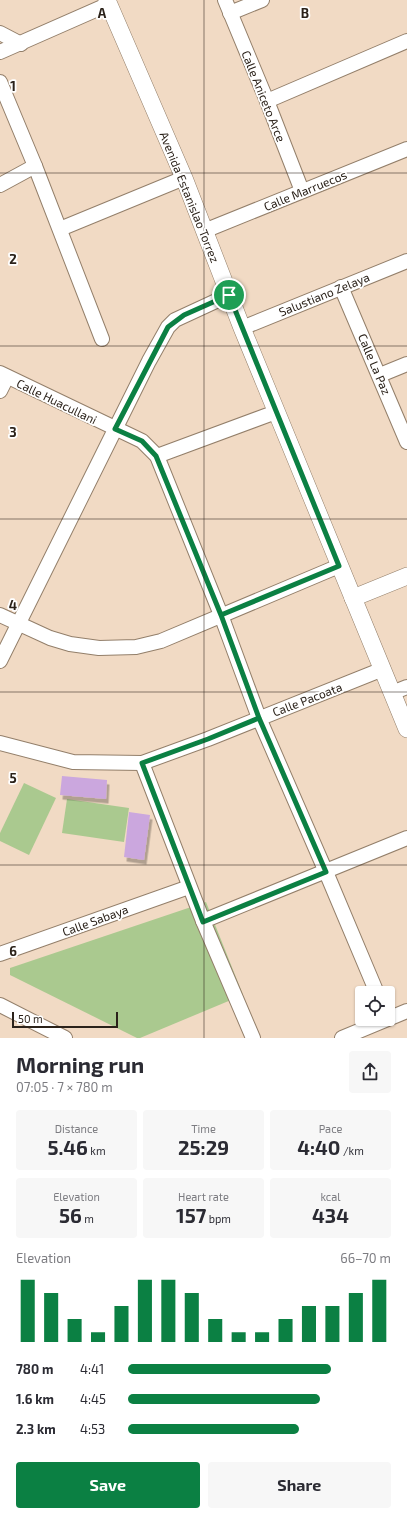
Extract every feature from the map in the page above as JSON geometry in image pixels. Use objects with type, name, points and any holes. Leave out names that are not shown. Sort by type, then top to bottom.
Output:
[{"type":"street","name":"Calle Aniceto Arce","points":[[225,0],[267,101],[302,192]]},
{"type":"street","points":[[230,13],[262,0]]},
{"type":"street","points":[[0,52],[21,44],[108,2]]},
{"type":"street","name":"Avenida Estanislao Torrez","points":[[108,2],[184,178],[242,328],[339,566],[383,669],[399,690],[407,729]]},
{"type":"street","points":[[0,33],[21,44]]},
{"type":"street","points":[[267,101],[407,41]]},
{"type":"street","points":[[0,82],[35,166],[102,339]]},
{"type":"street","name":"Calle Marruecos","points":[[204,231],[407,149]]},
{"type":"street","points":[[0,186],[35,166]]},
{"type":"street","points":[[60,229],[184,178]]},
{"type":"street","name":"Salustiano Zelaya","points":[[242,328],[407,261]]},
{"type":"street","name":"Calle La Paz","points":[[341,287],[380,375],[407,442]]},
{"type":"street","points":[[0,660],[115,429],[168,327],[184,315],[229,295]]},
{"type":"street","points":[[380,375],[407,364]]},
{"type":"street","points":[[0,391],[4,375]]},
{"type":"street","name":"Calle Huacullani","points":[[4,375],[142,441],[156,456]]},
{"type":"street","points":[[276,412],[156,456],[221,615],[259,718],[374,986]]},
{"type":"street","points":[[0,615],[50,638],[70,644],[99,648],[136,647],[161,641],[339,566]]},
{"type":"street","points":[[353,598],[407,576]]},
{"type":"street","name":"Calle Pacoata","points":[[0,743],[73,762],[142,763],[208,739],[383,669]]},
{"type":"street","points":[[142,763],[203,922],[253,1038]]},
{"type":"street","points":[[203,922],[407,838]]},
{"type":"street","name":"Calle Sabaya","points":[[0,954],[189,887]]},
{"type":"street","points":[[0,1005],[65,1038]]},
{"type":"street","points":[[395,1016],[407,1011]]},
{"type":"street","points":[[342,1038],[371,1026]]},
{"type":"green space","points":[[24,783],[56,798],[29,855],[0,841],[0,833]]},
{"type":"green space","points":[[67,799],[129,808],[124,842],[62,833]]},
{"type":"green space","points":[[206,902],[243,995],[140,1038],[137,1038],[10,975],[10,968]]},
{"type":"building","points":[[62,776],[107,780],[106,799],[60,795]]},
{"type":"building","points":[[129,812],[150,815],[144,860],[124,857]]},
{"type":"route","points":[[229,295],[184,315],[175,320],[168,327],[115,429],[142,441],[156,456],[221,615],[259,718],[326,872],[203,922],[142,763],[208,739],[259,718],[240,666],[221,615],[339,566],[229,295]]}]
